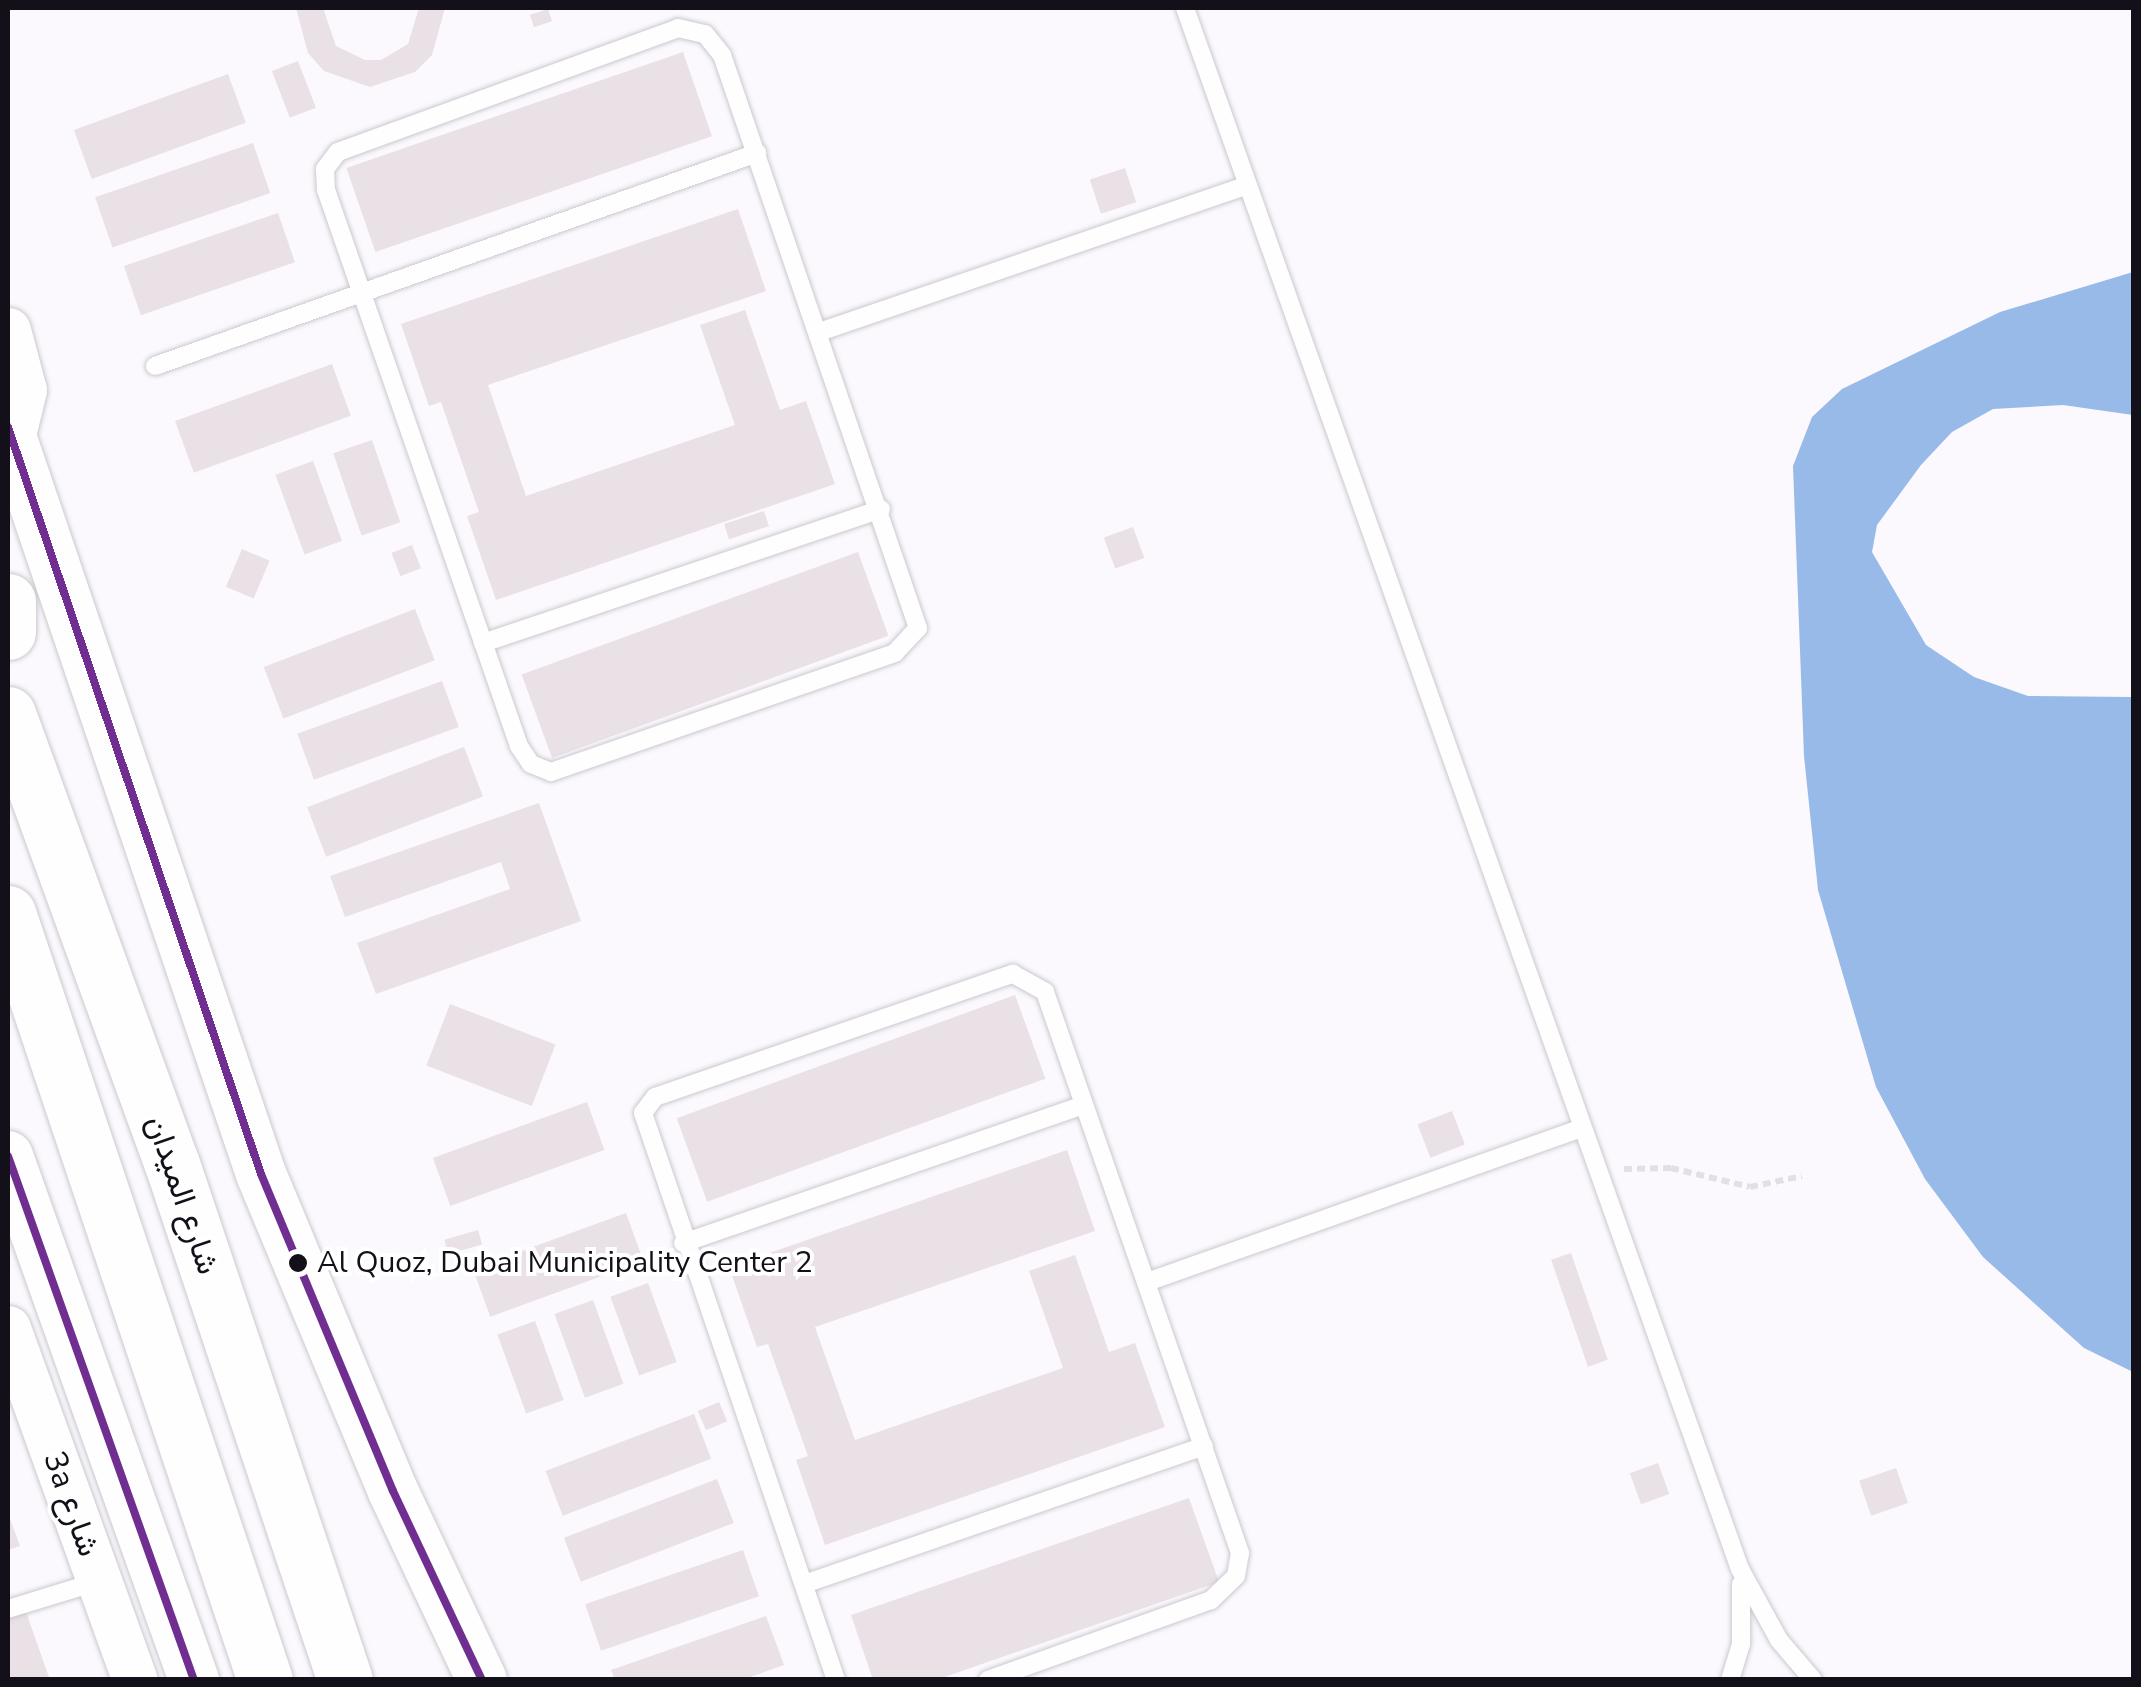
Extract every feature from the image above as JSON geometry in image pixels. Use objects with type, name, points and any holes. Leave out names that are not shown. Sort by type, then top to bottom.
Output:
[{"type":"main road","points":[[10,433],[261,1174],[393,1491],[482,1680]]},
{"type":"main road","points":[[8,601],[8,632]]},
{"type":"main road","name":"شارع الميدان","points":[[8,714],[172,1164],[344,1680]]},
{"type":"main road","points":[[8,912],[265,1680]]},
{"type":"main road","points":[[8,1156],[194,1680]]},
{"type":"street","points":[[8,330],[24,390],[10,433]]},
{"type":"street","name":"3a شارع","points":[[8,1328],[135,1680]]},
{"type":"lane","points":[[1185,8],[1245,186],[1740,1568],[1779,1640],[1813,1680]]},
{"type":"lane","points":[[678,28],[715,43],[919,616],[906,648],[573,769],[540,770],[524,756],[362,292],[326,190],[325,169],[338,152],[678,28]]},
{"type":"lane","points":[[155,366],[757,153]]},
{"type":"lane","points":[[819,332],[1245,186]]},
{"type":"lane","points":[[484,642],[882,510]]},
{"type":"lane","points":[[836,1680],[642,1123],[655,1097],[1003,976],[1022,975],[1044,992],[1238,1542],[1239,1565],[1229,1586],[1211,1600],[988,1680]]},
{"type":"lane","points":[[684,1243],[1084,1105]]},
{"type":"lane","points":[[1147,1282],[1582,1128]]},
{"type":"lane","points":[[804,1584],[1204,1446]]},
{"type":"lane","points":[[1730,1680],[1741,1644],[1740,1568]]},
{"type":"lane","points":[[8,1610],[99,1581]]},
{"type":"path","points":[[1600,1179],[1636,1166],[1750,1187],[1802,1176]]},
{"type":"water","points":[[2133,272],[2133,415],[2063,405],[1993,409],[1952,432],[1921,465],[1877,525],[1872,552],[1926,645],[1974,677],[2028,696],[2133,697],[2133,1372],[2084,1348],[1983,1257],[1925,1179],[1876,1087],[1818,890],[1804,756],[1793,466],[1812,417],[1842,389],[2000,312]]},
{"type":"building","points":[[296,8],[323,8],[336,46],[365,60],[381,60],[408,44],[419,8],[445,8],[432,55],[415,72],[370,87],[324,71],[308,53]]},
{"type":"building","points":[[548,9],[552,21],[534,27],[530,15]]},
{"type":"building","points":[[683,52],[712,136],[375,252],[346,168]]},
{"type":"building","points":[[298,61],[316,108],[290,118],[272,71]]},
{"type":"building","points":[[228,74],[246,123],[92,179],[74,130]]},
{"type":"building","points":[[253,143],[270,193],[112,247],[95,197]]},
{"type":"building","points":[[1125,168],[1136,202],[1101,214],[1090,179]]},
{"type":"building","points":[[738,209],[766,291],[488,385],[526,496],[735,425],[700,325],[745,310],[780,410],[806,401],[835,484],[496,600],[467,516],[479,512],[441,402],[429,406],[401,324]]},
{"type":"building","points":[[278,213],[295,262],[141,315],[124,266]]},
{"type":"building","points":[[332,364],[351,416],[194,473],[175,421]]},
{"type":"building","points":[[372,440],[400,522],[362,536],[333,453]]},
{"type":"building","points":[[313,461],[342,541],[304,555],[275,475]]},
{"type":"building","points":[[764,511],[769,526],[729,539],[724,524]]},
{"type":"building","points":[[1133,527],[1144,558],[1115,569],[1104,538]]},
{"type":"building","points":[[412,545],[421,568],[400,576],[391,553]]},
{"type":"building","points":[[242,549],[270,561],[254,598],[226,587]]},
{"type":"building","points":[[858,552],[888,636],[552,758],[522,674]]},
{"type":"building","points":[[415,609],[435,660],[283,718],[264,667]]},
{"type":"building","points":[[442,681],[459,727],[314,780],[297,734]]},
{"type":"building","points":[[464,747],[483,796],[326,857],[307,807]]},
{"type":"building","points":[[539,803],[581,921],[376,994],[357,943],[510,889],[501,862],[345,917],[330,876]]},
{"type":"building","points":[[1015,995],[1045,1079],[707,1202],[677,1118]]},
{"type":"building","points":[[450,1004],[555,1044],[532,1106],[426,1066]]},
{"type":"building","points":[[587,1102],[604,1150],[450,1206],[433,1158]]},
{"type":"building","points":[[1452,1111],[1465,1145],[1430,1158],[1417,1124]]},
{"type":"building","points":[[1067,1150],[1095,1231],[815,1327],[855,1440],[1063,1368],[1029,1271],[1075,1255],[1109,1352],[1135,1343],[1165,1427],[825,1545],[796,1460],[808,1456],[768,1344],[757,1347],[729,1267]]},
{"type":"building","points":[[626,1213],[643,1261],[490,1317],[473,1269]]},
{"type":"building","points":[[478,1230],[482,1244],[448,1254],[444,1240]]},
{"type":"building","points":[[1571,1253],[1608,1360],[1588,1367],[1551,1260]]},
{"type":"building","points":[[648,1283],[677,1362],[639,1376],[610,1297]]},
{"type":"building","points":[[593,1300],[623,1384],[585,1398],[554,1314]]},
{"type":"building","points":[[535,1321],[564,1400],[526,1414],[497,1335]]},
{"type":"building","points":[[719,1402],[727,1421],[706,1430],[698,1411]]},
{"type":"building","points":[[694,1414],[711,1459],[563,1516],[546,1471]]},
{"type":"building","points":[[1658,1463],[1669,1494],[1641,1504],[1630,1473]]},
{"type":"building","points":[[1896,1468],[1908,1503],[1871,1516],[1859,1481]]},
{"type":"building","points":[[717,1479],[734,1523],[581,1582],[564,1538]]},
{"type":"building","points":[[1189,1498],[1219,1582],[936,1680],[873,1680],[851,1615]]},
{"type":"building","points":[[8,1513],[20,1546],[8,1550]]},
{"type":"building","points":[[743,1550],[759,1596],[601,1651],[585,1604]]},
{"type":"building","points":[[25,1609],[50,1680],[8,1680],[8,1614]]},
{"type":"building","points":[[766,1616],[784,1665],[742,1680],[615,1680],[611,1670]]},
{"type":"transit line","points":[[8,427],[261,1174],[393,1491],[482,1680]]},
{"type":"transit line","points":[[8,1156],[194,1680]]},
{"type":"place","name":"Al Quoz, Dubai Municipality Center 2","points":[[298,1263]]}]
